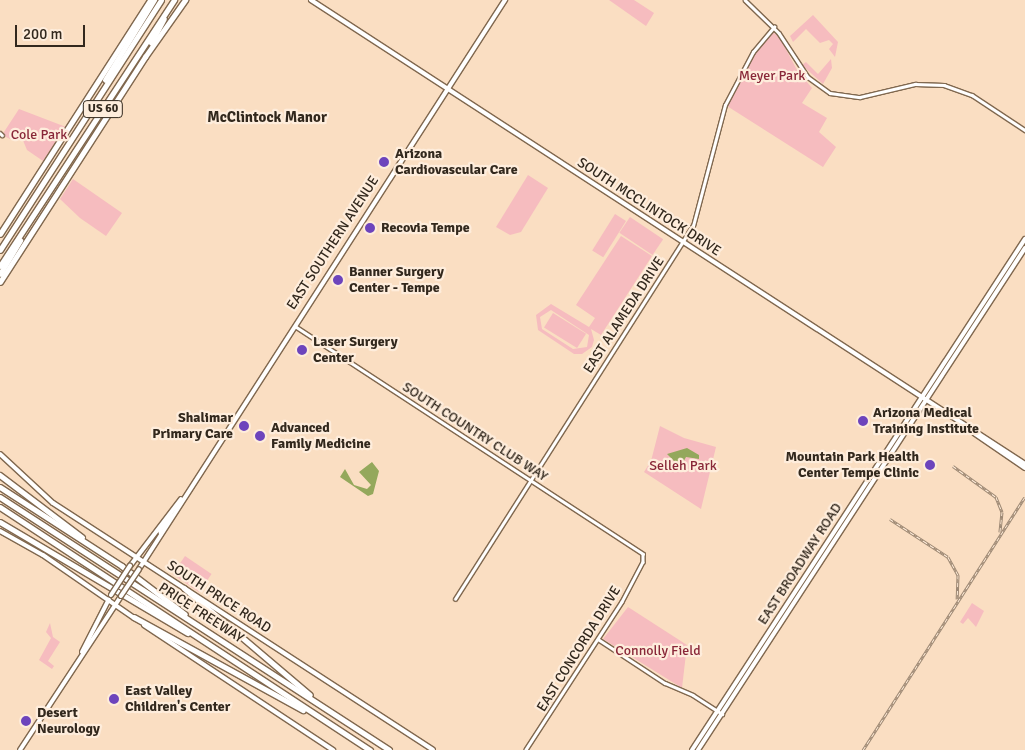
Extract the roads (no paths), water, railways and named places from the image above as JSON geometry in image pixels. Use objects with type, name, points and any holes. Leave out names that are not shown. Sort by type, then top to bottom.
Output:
[{"type":"highway","points":[[0,234],[150,0]]},
{"type":"highway","points":[[76,130],[154,0]]},
{"type":"highway","name":"US 60","points":[[0,250],[160,0]]},
{"type":"highway","points":[[107,115],[174,0]]},
{"type":"highway","name":"US 60","points":[[0,266],[174,0]]},
{"type":"highway","points":[[0,282],[107,115],[185,0]]},
{"type":"highway","points":[[0,274],[32,217]]},
{"type":"highway","points":[[0,475],[189,619]]},
{"type":"highway","points":[[0,487],[96,549]]},
{"type":"highway","name":"PRICE FREEWAY","points":[[0,497],[391,750]]},
{"type":"highway","name":"PRICE FREEWAY","points":[[0,507],[370,750]]},
{"type":"highway","points":[[0,522],[212,646]]},
{"type":"highway","points":[[184,588],[327,709]]},
{"type":"highway","points":[[134,617],[324,720]]},
{"type":"main road","name":"SOUTH MCCLINTOCK DRIVE","points":[[311,0],[925,402],[1025,464]]},
{"type":"main road","name":"EAST SOUTHERN AVENUE","points":[[82,652],[111,595],[136,557],[179,500],[505,0]]},
{"type":"main road","name":"EAST BROADWAY ROAD","points":[[692,750],[720,712],[925,402],[1025,239]]},
{"type":"main road","name":"EAST BROADWAY ROAD","points":[[997,286],[1025,248]]},
{"type":"main road","name":"EAST BROADWAY ROAD","points":[[698,750],[720,712],[921,398],[961,342]]},
{"type":"main road","name":"SOUTH MCCLINTOCK DRIVE","points":[[974,433],[1025,468]]},
{"type":"main road","points":[[891,454],[892,443]]},
{"type":"main road","name":"SOUTH PRICE ROAD","points":[[0,454],[48,499],[433,750]]},
{"type":"main road","points":[[878,465],[883,466]]},
{"type":"main road","name":"EAST SOUTHERN AVENUE","points":[[20,750],[82,652],[139,569],[179,500]]},
{"type":"main road","points":[[0,531],[43,555],[333,750]]},
{"type":"street","points":[[745,0],[774,27],[805,74],[832,94],[860,98],[915,84],[944,85],[972,96],[1025,130]]},
{"type":"street","name":"EAST ALAMEDA DRIVE","points":[[455,599],[698,215],[704,180],[726,104],[753,52],[774,27]]},
{"type":"street","name":"SOUTH COUNTRY CLUB WAY","points":[[294,325],[644,558]]},
{"type":"street","name":"EAST CONCORDA DRIVE","points":[[526,750],[626,596],[644,558]]},
{"type":"street","points":[[598,639],[664,683],[720,712]]},
{"type":"railway","points":[[953,466],[996,497],[1002,512],[1000,532]]},
{"type":"railway","points":[[863,750],[1025,497]]},
{"type":"railway","points":[[890,519],[948,557],[958,575],[957,599]]},
{"type":"place","name":"Arizona Cardiovascular Care","points":[[384,162]]},
{"type":"place","name":"Recovia Tempe","points":[[370,228]]},
{"type":"place","name":"Banner Surgery Center - Tempe","points":[[338,280]]},
{"type":"place","name":"Laser Surgery Center","points":[[302,350]]},
{"type":"place","name":"Arizona Medical Training Institute","points":[[863,421]]},
{"type":"place","name":"Shalimar Primary Care","points":[[244,426]]},
{"type":"place","name":"Advanced Family Medicine","points":[[260,436]]},
{"type":"place","name":"Mountain Park Health Center Tempe Clinic","points":[[930,465]]},
{"type":"place","name":"East Valley Children's Center","points":[[114,699]]},
{"type":"place","name":"Desert Neurology","points":[[26,721]]},
{"type":"district","name":"McClintock Manor","points":[[267,118]]},
{"type":"park label","name":"Meyer Park","points":[[772,76]]},
{"type":"park label","name":"Cole Park","points":[[39,135]]},
{"type":"park label","name":"Selleh Park","points":[[683,466]]},
{"type":"park label","name":"Connolly Field","points":[[658,651]]}]
